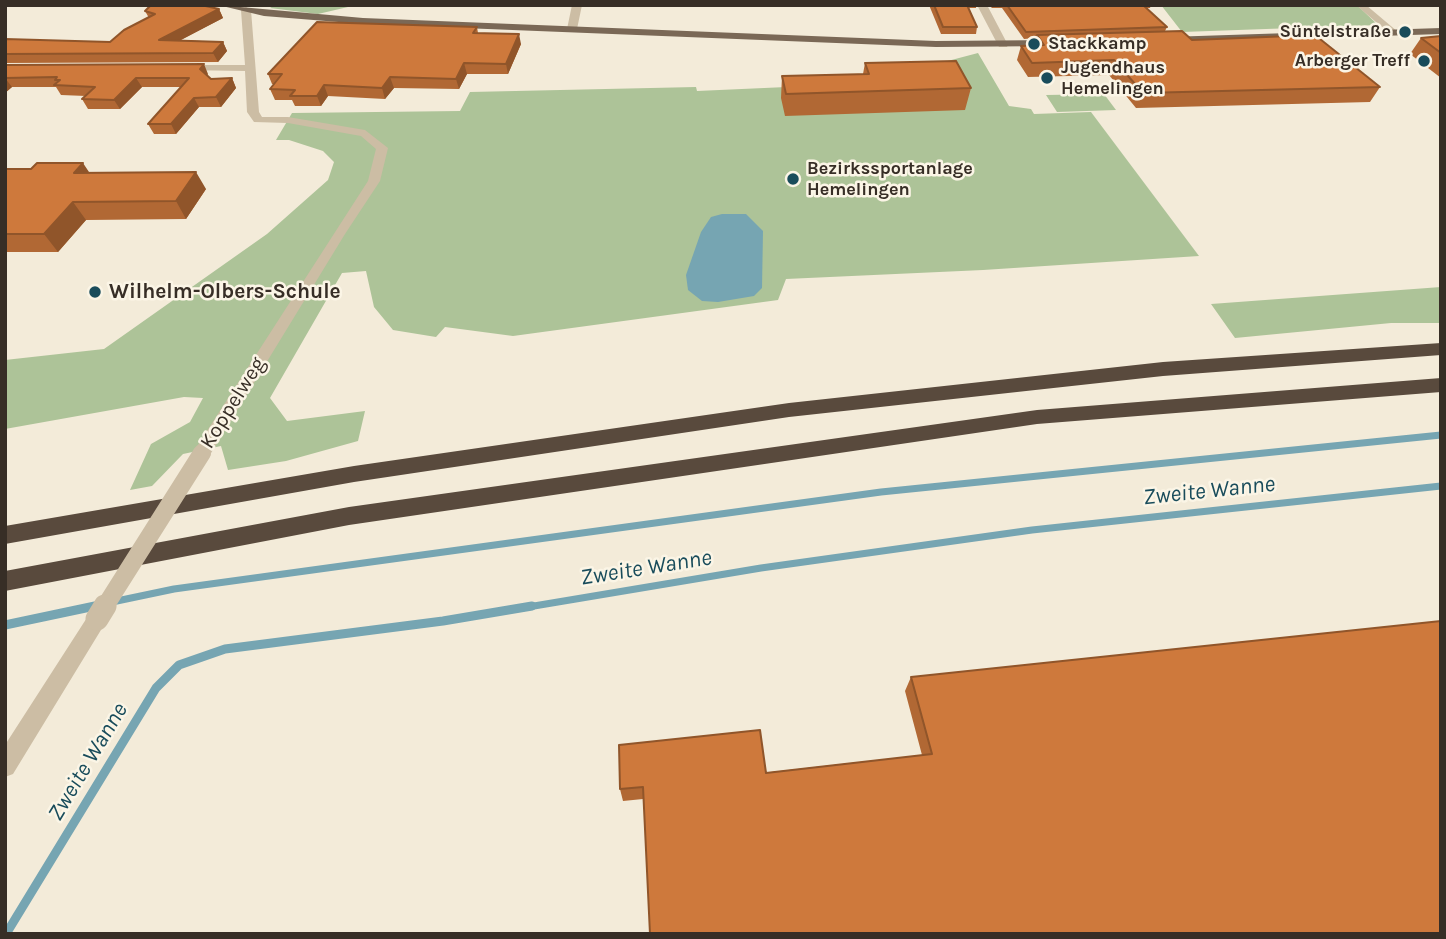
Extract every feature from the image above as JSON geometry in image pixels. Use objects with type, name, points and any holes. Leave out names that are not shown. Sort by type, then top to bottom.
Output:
[{"type":"highway","points":[[5,535],[394,467],[789,410],[1163,369],[1441,349]]},
{"type":"highway","points":[[5,581],[361,514],[927,432],[1037,417],[1441,384]]},
{"type":"main road","points":[[222,5],[363,21],[936,44],[1074,43]]},
{"type":"main road","points":[[1156,40],[1441,31]]},
{"type":"street","points":[[572,29],[577,5]]},
{"type":"street","points":[[982,5],[1003,45]]},
{"type":"street","points":[[1360,5],[1393,32]]},
{"type":"street","points":[[169,69],[250,68],[246,9]]},
{"type":"street","name":"Koppelweg","points":[[5,766],[338,234],[374,181],[380,164],[382,148],[365,133],[288,120],[258,120],[253,112],[250,68]]},
{"type":"green space","points":[[275,5],[348,7],[318,14],[270,8]]},
{"type":"green space","points":[[1161,5],[1357,5],[1378,25],[1182,32]]},
{"type":"green space","name":"Bezirkssportanlage Hemelingen","points":[[978,53],[1009,106],[1031,109],[1034,114],[1091,112],[1199,256],[786,279],[778,300],[513,336],[445,327],[436,337],[393,330],[374,307],[366,271],[342,273],[270,398],[287,421],[365,411],[358,441],[286,461],[228,470],[221,446],[183,454],[152,486],[130,490],[151,444],[190,422],[203,398],[184,397],[5,429],[5,360],[104,349],[267,234],[328,180],[334,162],[323,151],[289,140],[276,140],[292,113],[460,111],[470,92],[696,87],[697,91],[809,86],[940,63]]},
{"type":"green space","points":[[1104,94],[1116,110],[1057,112],[1046,95]]},
{"type":"green space","points":[[1441,287],[1441,323],[1391,323],[1235,338],[1211,304]]},
{"type":"water","points":[[746,214],[763,231],[762,288],[754,296],[718,302],[702,301],[688,290],[686,275],[701,232],[711,217]]},
{"type":"building","points":[[151,5],[201,5],[219,9],[159,40],[223,42],[213,53],[5,54],[5,39],[110,42],[124,30],[155,14],[145,11]]},
{"type":"building","points":[[934,5],[967,5],[977,27],[943,27]]},
{"type":"building","points":[[1007,5],[1143,5],[1167,27],[1026,32]]},
{"type":"building","points":[[317,22],[477,27],[473,33],[519,34],[506,64],[464,63],[456,79],[390,77],[382,88],[324,85],[317,96],[290,96],[295,90],[270,89],[282,74],[268,74]]},
{"type":"building","points":[[1182,31],[1192,40],[1315,35],[1380,87],[1143,93],[1114,60],[1032,63],[1021,46],[1044,45],[1037,35]]},
{"type":"building","points":[[1441,36],[1441,53],[1421,38]]},
{"type":"building","points":[[956,61],[971,88],[786,94],[782,76],[869,74],[865,63]]},
{"type":"building","points":[[204,64],[200,69],[211,79],[232,78],[216,97],[194,98],[171,124],[148,124],[189,78],[136,78],[114,100],[82,99],[95,87],[54,85],[60,80],[55,80],[57,77],[5,78],[5,65]]},
{"type":"building","points":[[37,163],[83,163],[74,173],[196,172],[176,201],[73,202],[44,234],[5,234],[5,169],[31,169]]},
{"type":"building","points":[[1441,621],[1441,934],[650,934],[643,787],[620,789],[619,745],[760,730],[766,773],[932,754],[911,677]]},
{"type":"waterway","points":[[112,602],[174,589],[881,492],[1441,435]]},
{"type":"waterway","name":"Zweite Wanne","points":[[522,608],[761,568],[1032,530],[1441,486]]},
{"type":"waterway","points":[[86,608],[100,605]]},
{"type":"waterway","points":[[5,625],[95,606]]},
{"type":"waterway","name":"Zweite Wanne","points":[[6,934],[156,688],[179,665],[225,649],[443,621],[532,606]]},
{"type":"place","name":"Süntelstraße","points":[[1405,32]]},
{"type":"place","name":"Stackkamp","points":[[1034,44]]},
{"type":"place","name":"Arberger Treff","points":[[1424,61]]},
{"type":"place","name":"Jugendhaus Hemelingen","points":[[1047,78]]},
{"type":"place","name":"Bezirkssportanlage Hemelingen","points":[[793,179]]},
{"type":"place","name":"Wilhelm-Olbers-Schule","points":[[95,292]]}]
